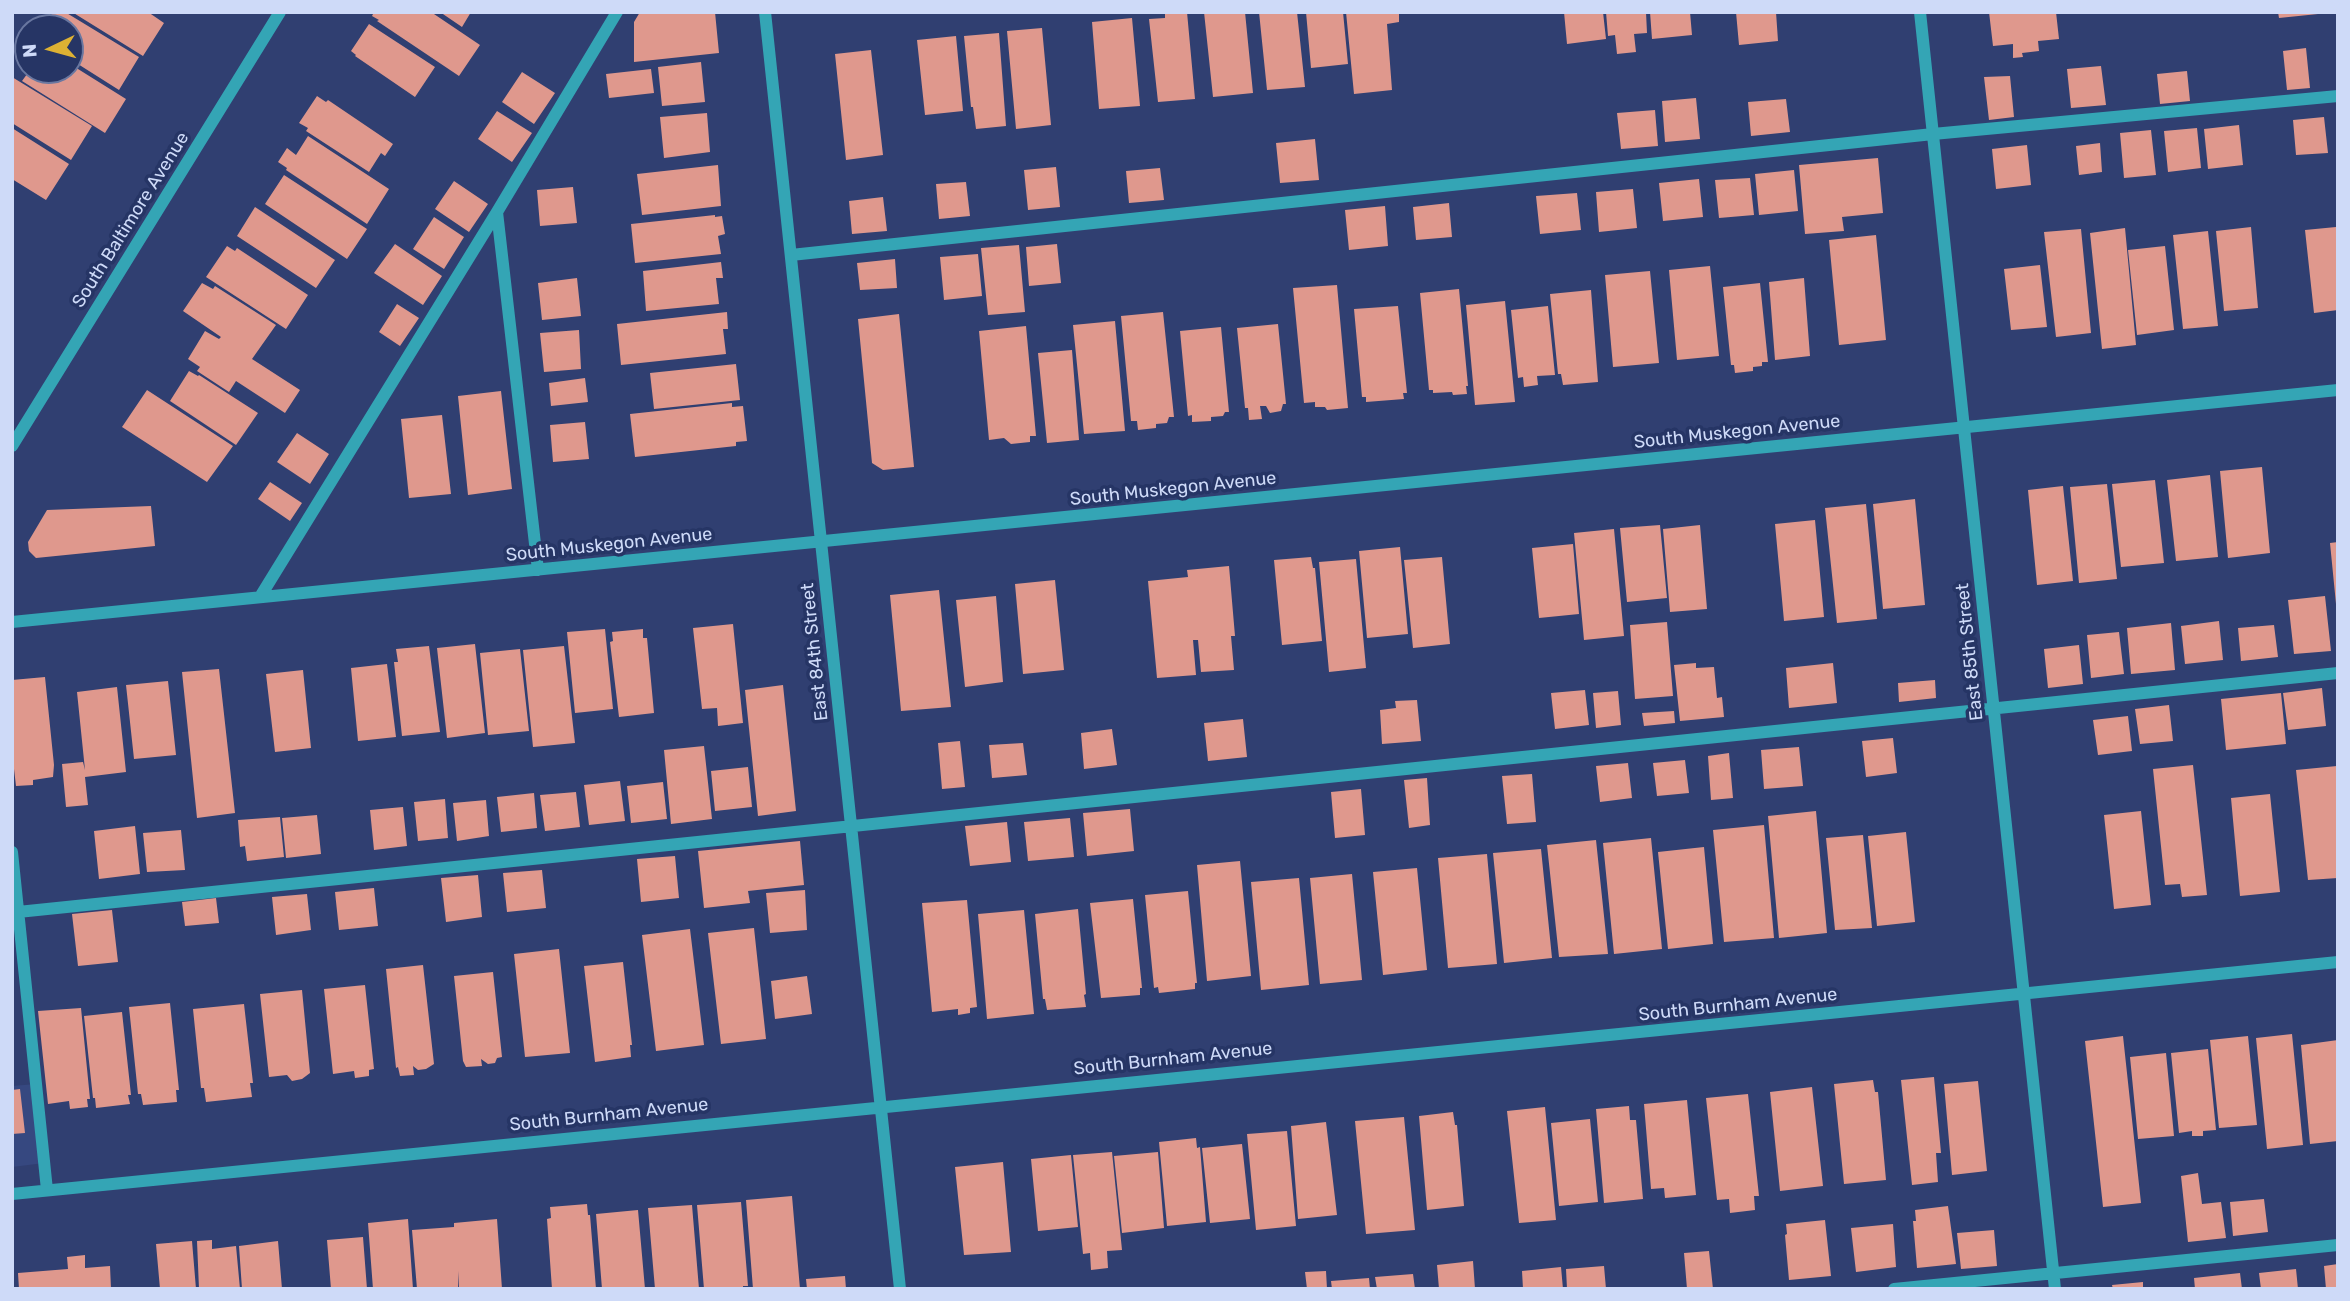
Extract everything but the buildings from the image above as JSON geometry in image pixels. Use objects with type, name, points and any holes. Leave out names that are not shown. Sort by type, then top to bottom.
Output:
[{"type":"street","name":"South Baltimore Avenue","points":[[12,446],[280,12]]},
{"type":"street","points":[[260,597],[617,12]]},
{"type":"street","name":"East 84th Street","points":[[765,12],[900,1289]]},
{"type":"street","name":"East 85th Street","points":[[1920,12],[2055,1289]]},
{"type":"street","points":[[791,255],[1933,134],[2338,96]]},
{"type":"street","points":[[497,212],[538,570]]},
{"type":"street","name":"South Muskegon Avenue","points":[[12,622],[2338,390]]},
{"type":"street","points":[[19,912],[2338,673]]},
{"type":"street","points":[[12,852],[47,1190]]},
{"type":"street","name":"South Burnham Avenue","points":[[12,1194],[880,1105],[2024,995],[2338,962]]},
{"type":"street","points":[[1894,1289],[2338,1245]]},
{"type":"shaded area","points":[[36,1084],[44,1163],[12,1167],[12,1086]]}]
